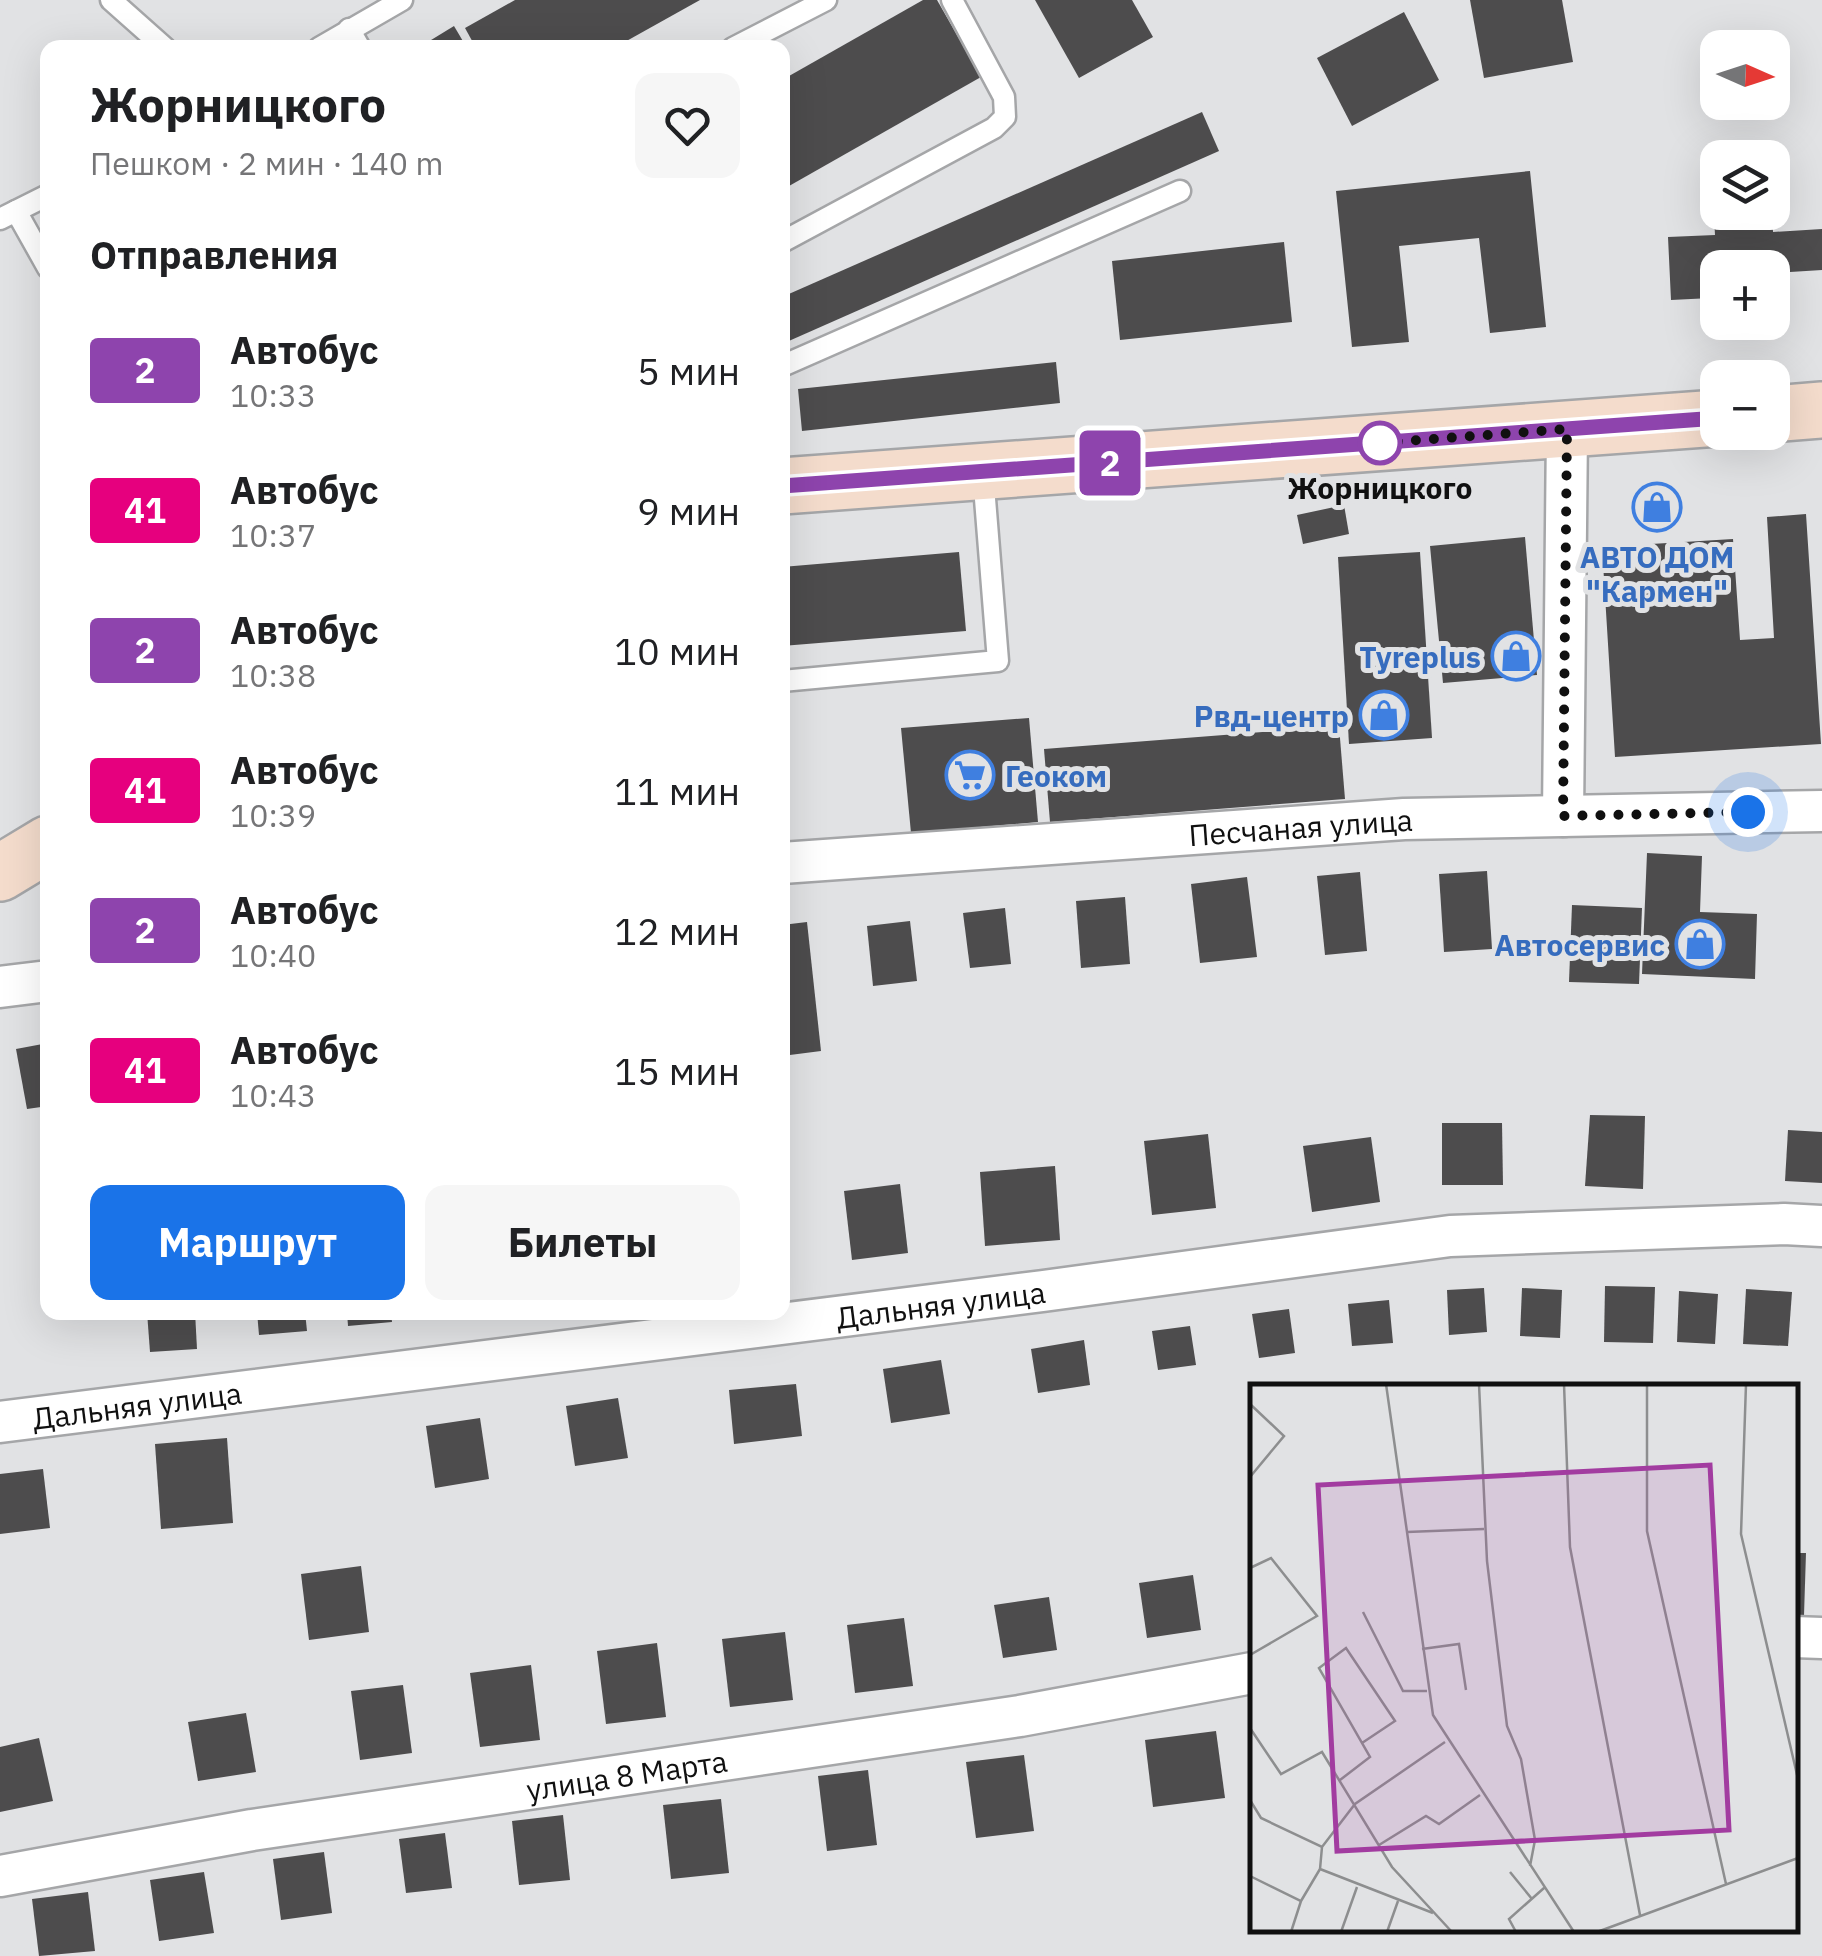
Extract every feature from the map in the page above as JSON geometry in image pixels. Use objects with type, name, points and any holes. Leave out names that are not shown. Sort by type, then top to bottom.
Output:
[{"type":"main road","points":[[1790,413],[1822,410]]},
{"type":"main road","points":[[790,485],[1700,419]]},
{"type":"main road","points":[[0,873],[40,849]]},
{"type":"street","points":[[1563,816],[1567,429]]},
{"type":"street","name":"Песчаная улица","points":[[790,861],[1404,818],[1822,811]]},
{"type":"street","points":[[0,986],[40,982]]},
{"type":"street","name":"Дальняя улица","points":[[0,1422],[1450,1236],[1784,1224],[1822,1226]]},
{"type":"street","points":[[1797,1637],[1822,1638]]},
{"type":"street","name":"улица 8 Марта","points":[[0,1876],[252,1830],[1020,1716],[1250,1673]]},
{"type":"lane","points":[[111,0],[156,40]]},
{"type":"lane","points":[[355,38],[402,0]]},
{"type":"lane","points":[[748,40],[826,0]]},
{"type":"lane","points":[[790,238],[994,128],[1005,117],[1004,98],[952,0]]},
{"type":"lane","points":[[790,362],[1180,191]]},
{"type":"lane","points":[[40,199],[8,215],[40,257]]},
{"type":"lane","points":[[790,681],[998,661],[982,472]]},
{"type":"building","points":[[515,0],[700,0],[628,40],[472,40],[465,28]]},
{"type":"building","points":[[923,0],[937,0],[981,77],[790,185],[790,75]]},
{"type":"building","points":[[1035,0],[1132,0],[1153,37],[1079,78]]},
{"type":"building","points":[[1470,0],[1562,0],[1573,62],[1484,78]]},
{"type":"building","points":[[1404,12],[1439,80],[1352,126],[1317,58]]},
{"type":"building","points":[[454,26],[462,40],[431,40]]},
{"type":"building","points":[[1202,112],[1219,151],[790,340],[790,293]]},
{"type":"building","points":[[1530,171],[1546,327],[1490,333],[1479,238],[1399,246],[1409,342],[1352,347],[1336,191]]},
{"type":"building","points":[[1822,229],[1822,270],[1790,272],[1790,250],[1700,250],[1700,299],[1671,300],[1668,237],[1715,235],[1715,230]]},
{"type":"building","points":[[1284,242],[1292,322],[1120,340],[1112,261]]},
{"type":"building","points":[[1056,362],[1060,403],[802,431],[798,389]]},
{"type":"building","points":[[1344,505],[1349,534],[1303,544],[1297,515]]},
{"type":"building","points":[[1806,514],[1821,744],[1615,757],[1602,547],[1733,539],[1740,640],[1774,638],[1767,517]]},
{"type":"building","points":[[1525,537],[1537,675],[1443,683],[1430,546]]},
{"type":"building","points":[[959,552],[966,631],[790,645],[790,566]]},
{"type":"building","points":[[1420,552],[1432,738],[1349,744],[1338,557]]},
{"type":"building","name":"Геоком","points":[[1029,718],[1038,822],[911,833],[901,728]]},
{"type":"building","points":[[1339,726],[1345,799],[1050,822],[1044,749]]},
{"type":"building","name":"Автосервис","points":[[1647,853],[1702,856],[1700,912],[1757,914],[1755,979],[1642,974]]},
{"type":"building","points":[[1487,871],[1492,949],[1444,952],[1439,874]]},
{"type":"building","points":[[1360,872],[1367,951],[1325,955],[1317,876]]},
{"type":"building","points":[[1247,877],[1257,957],[1200,963],[1191,884]]},
{"type":"building","points":[[1125,897],[1130,964],[1081,968],[1076,901]]},
{"type":"building","points":[[1572,905],[1642,908],[1639,984],[1569,982]]},
{"type":"building","points":[[1005,908],[1011,964],[970,968],[963,913]]},
{"type":"building","points":[[910,921],[917,981],[873,986],[867,926]]},
{"type":"building","points":[[807,922],[821,1051],[790,1055],[790,924]]},
{"type":"building","points":[[40,1044],[40,1107],[27,1109],[16,1049]]},
{"type":"building","points":[[1590,1115],[1645,1116],[1643,1189],[1585,1186]]},
{"type":"building","points":[[1442,1123],[1502,1123],[1503,1185],[1442,1185]]},
{"type":"building","points":[[1788,1130],[1822,1132],[1822,1183],[1785,1181]]},
{"type":"building","points":[[1208,1134],[1216,1208],[1152,1215],[1144,1141]]},
{"type":"building","points":[[1371,1137],[1380,1202],[1312,1212],[1303,1146]]},
{"type":"building","points":[[1055,1166],[1060,1240],[985,1246],[980,1172]]},
{"type":"building","points":[[900,1184],[908,1253],[852,1260],[844,1191]]},
{"type":"building","points":[[1605,1286],[1655,1287],[1653,1343],[1604,1342]]},
{"type":"building","points":[[1484,1288],[1487,1332],[1449,1335],[1447,1290]]},
{"type":"building","points":[[1522,1288],[1562,1290],[1560,1338],[1520,1336]]},
{"type":"building","points":[[1746,1289],[1792,1292],[1788,1346],[1743,1344]]},
{"type":"building","points":[[1679,1291],[1718,1294],[1715,1344],[1677,1342]]},
{"type":"building","points":[[1389,1300],[1393,1343],[1352,1346],[1348,1304]]},
{"type":"building","points":[[1289,1309],[1295,1353],[1259,1358],[1252,1314]]},
{"type":"building","points":[[148,1320],[195,1320],[197,1349],[150,1352]]},
{"type":"building","points":[[258,1320],[306,1320],[307,1331],[259,1335]]},
{"type":"building","points":[[348,1320],[392,1320],[392,1322],[348,1326]]},
{"type":"building","points":[[1190,1326],[1196,1365],[1158,1370],[1152,1331]]},
{"type":"building","points":[[1084,1340],[1090,1385],[1038,1393],[1031,1349]]},
{"type":"building","points":[[941,1360],[950,1414],[891,1423],[883,1369]]},
{"type":"building","points":[[796,1384],[802,1436],[734,1444],[729,1390]]},
{"type":"building","points":[[618,1398],[628,1458],[575,1466],[566,1406]]},
{"type":"building","points":[[480,1418],[489,1479],[435,1488],[426,1426]]},
{"type":"building","points":[[227,1438],[233,1523],[161,1529],[155,1444]]},
{"type":"building","points":[[43,1469],[50,1528],[0,1534],[0,1474]]},
{"type":"building","points":[[1797,1553],[1806,1553],[1804,1615],[1797,1615]]},
{"type":"building","points":[[361,1566],[369,1632],[309,1640],[301,1574]]},
{"type":"building","points":[[1193,1575],[1201,1630],[1147,1638],[1139,1583]]},
{"type":"building","points":[[1049,1597],[1057,1650],[1003,1658],[994,1605]]},
{"type":"building","points":[[904,1618],[913,1686],[855,1693],[847,1625]]},
{"type":"building","points":[[785,1632],[793,1700],[730,1707],[722,1639]]},
{"type":"building","points":[[657,1643],[666,1717],[606,1724],[597,1651]]},
{"type":"building","points":[[531,1665],[540,1740],[480,1747],[470,1673]]},
{"type":"building","points":[[403,1685],[412,1753],[360,1760],[351,1691]]},
{"type":"building","points":[[246,1713],[256,1772],[198,1781],[188,1722]]},
{"type":"building","points":[[1216,1731],[1225,1798],[1153,1807],[1145,1740]]},
{"type":"building","points":[[39,1738],[53,1801],[0,1812],[0,1747]]},
{"type":"building","points":[[1024,1755],[1034,1831],[976,1838],[966,1762]]},
{"type":"building","points":[[868,1770],[877,1845],[827,1851],[818,1776]]},
{"type":"building","points":[[721,1799],[729,1873],[671,1879],[663,1805]]},
{"type":"building","points":[[563,1815],[570,1880],[519,1885],[512,1821]]},
{"type":"building","points":[[445,1833],[452,1888],[406,1893],[399,1839]]},
{"type":"building","points":[[324,1852],[332,1913],[281,1920],[273,1859]]},
{"type":"building","points":[[204,1872],[214,1933],[159,1941],[150,1880]]},
{"type":"building","points":[[88,1892],[95,1951],[39,1956],[32,1899]]},
{"type":"bus line","name":"2","points":[[790,485],[1700,419]]},
{"type":"place","name":"Жорницкого","points":[[1380,443]]},
{"type":"place","name":"АВТО ДОМ \"Кармен\"","points":[[1657,507]]},
{"type":"place","name":"Tyreplus","points":[[1516,656]]},
{"type":"place","name":"Рвд-центр","points":[[1384,715]]},
{"type":"place","name":"Геоком","points":[[970,775]]},
{"type":"place","name":"Автосервис","points":[[1700,944]]},
{"type":"route","points":[[1380,443],[1567,429],[1563,816],[1748,812]]}]
